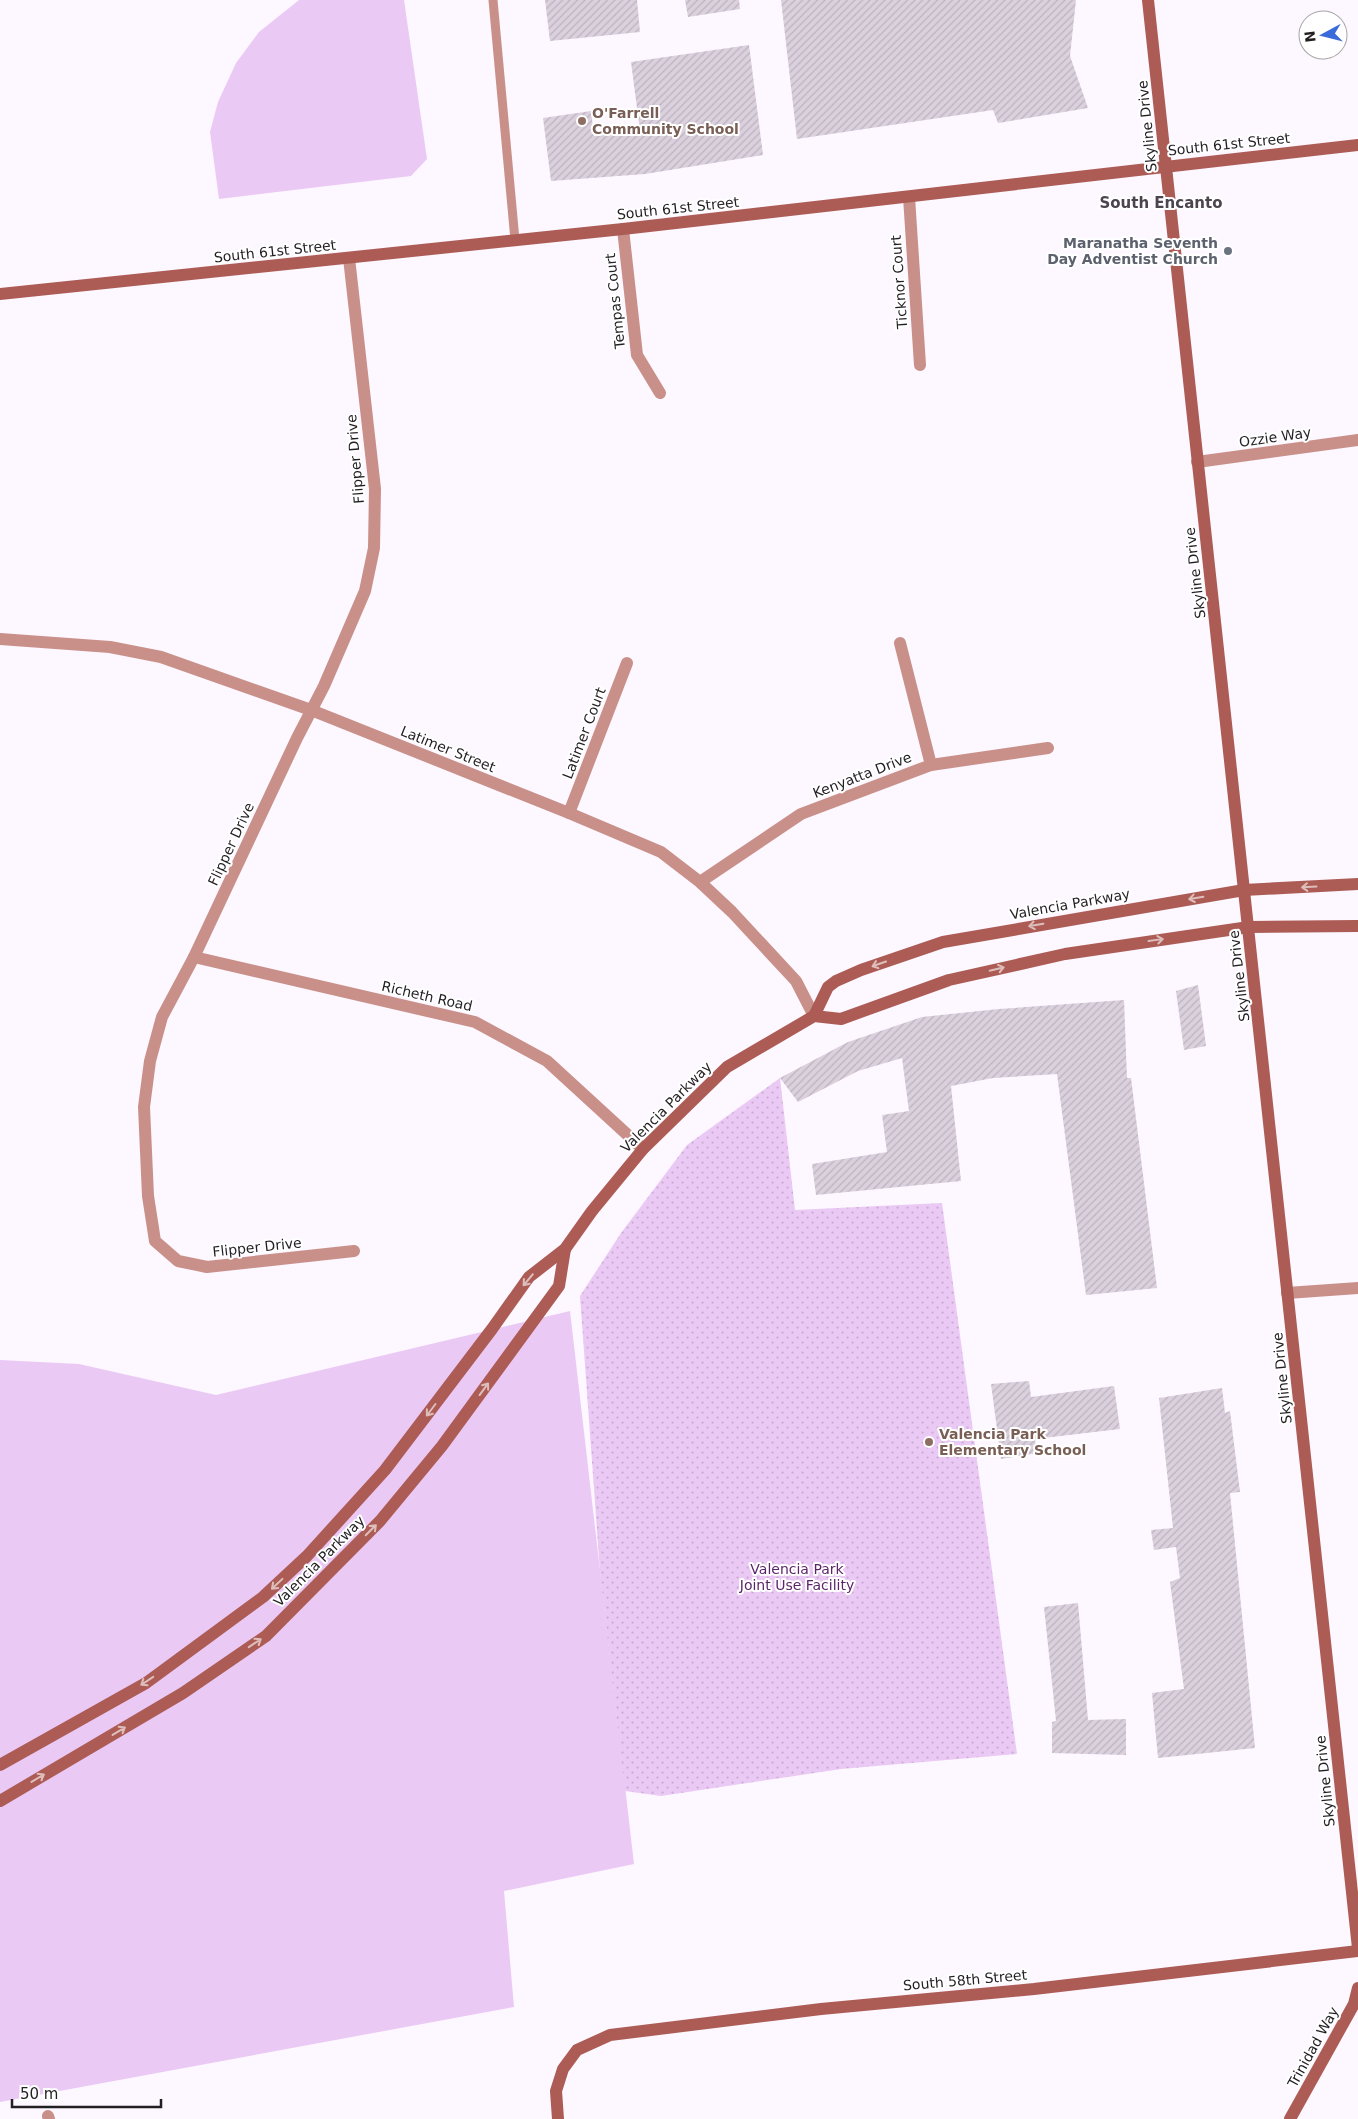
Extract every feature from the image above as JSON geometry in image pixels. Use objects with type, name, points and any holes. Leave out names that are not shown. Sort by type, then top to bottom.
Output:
[{"type":"main road","name":"Skyline Drive","points":[[1148,0],[1197,462],[1222,670],[1358,1950]]},
{"type":"main road","name":"South 61st Street","points":[[0,294],[622,229],[1358,145]]},
{"type":"main road","name":"Valencia Parkway","points":[[0,1765],[146,1683],[263,1597],[306,1556],[385,1470],[529,1277],[565,1249],[592,1211],[643,1149],[727,1067],[814,1016],[828,987],[861,970],[943,942],[1244,890],[1358,884]]},
{"type":"main road","points":[[814,1016],[841,1019],[949,980],[1065,954],[1248,926],[1358,926]]},
{"type":"main road","name":"Valencia Parkway","points":[[0,1801],[183,1693],[266,1636],[380,1521],[442,1446],[559,1286],[565,1249]]},
{"type":"main road","name":"South 58th Street","points":[[558,2119],[556,2091],[563,2069],[577,2050],[610,2035],[821,2009],[1034,1989],[1358,1950]]},
{"type":"main road","name":"Trinidad Way","points":[[1290,2119],[1354,2004],[1358,1988]]},
{"type":"street","name":"Ticknor Court","points":[[909,197],[920,365]]},
{"type":"street","name":"Tempas Court","points":[[622,229],[637,356],[660,393]]},
{"type":"street","name":"Flipper Drive","points":[[350,258],[375,489],[374,548],[365,591],[351,628],[194,957],[162,1017],[150,1061],[144,1107],[148,1196],[155,1241],[178,1261],[207,1267],[354,1251]]},
{"type":"street","name":"Ozzie Way","points":[[1197,462],[1358,440]]},
{"type":"street","name":"Latimer Street","points":[[0,638],[110,647],[161,657],[311,710],[569,813],[661,852],[700,882],[732,912],[796,981],[814,1016]]},
{"type":"street","name":"Kenyatta Drive","points":[[700,882],[801,814],[931,765],[900,643]]},
{"type":"street","name":"Latimer Court","points":[[569,813],[627,663]]},
{"type":"street","points":[[931,765],[1048,748]]},
{"type":"street","name":"Richeth Road","points":[[194,957],[475,1022],[547,1061],[643,1149]]},
{"type":"street","points":[[1287,1293],[1358,1288]]},
{"type":"lane","points":[[493,0],[515,240]]},
{"type":"green space","points":[[299,0],[404,0],[427,159],[411,176],[219,199],[210,132],[218,102],[236,63],[259,32]]},
{"type":"green space","name":"Valencia Park Joint Use Facility","points":[[780,1078],[795,1210],[942,1203],[1017,1754],[841,1769],[661,1796],[625,1791],[600,1572],[580,1296],[621,1233],[687,1145]]},
{"type":"green space","points":[[570,1311],[634,1864],[504,1891],[514,2007],[0,2102],[0,1360],[79,1364],[216,1395]]},
{"type":"building","points":[[545,0],[637,0],[640,32],[550,41]]},
{"type":"building","points":[[685,0],[739,0],[740,9],[688,17]]},
{"type":"building","points":[[781,0],[1076,0],[1070,56],[1088,108],[998,123],[993,110],[797,139]]},
{"type":"building","points":[[749,45],[763,155],[645,174],[551,181],[543,118],[591,111],[594,136],[640,131],[631,62]]},
{"type":"building","points":[[1198,985],[1206,1046],[1184,1050],[1176,991]]},
{"type":"building","points":[[1124,1000],[1127,1078],[1131,1078],[1157,1288],[1086,1295],[1057,1074],[993,1078],[951,1086],[961,1181],[816,1195],[812,1164],[887,1152],[882,1115],[909,1111],[902,1058],[858,1071],[798,1102],[780,1078],[848,1042],[922,1017],[999,1009]]},
{"type":"building","points":[[1029,1381],[1031,1397],[1114,1386],[1120,1429],[1035,1439],[1037,1453],[1001,1459],[991,1384]]},
{"type":"building","points":[[1222,1388],[1225,1413],[1230,1411],[1240,1492],[1230,1493],[1255,1748],[1158,1758],[1152,1693],[1184,1689],[1170,1582],[1180,1578],[1176,1547],[1154,1550],[1151,1530],[1173,1528],[1159,1398]]},
{"type":"building","points":[[1078,1603],[1088,1720],[1126,1719],[1126,1755],[1052,1753],[1052,1722],[1056,1721],[1044,1607]]},
{"type":"place","name":"O'Farrell Community School","points":[[582,121]]},
{"type":"place","name":"Maranatha Seventh Day Adventist Church","points":[[1228,251]]},
{"type":"place","name":"Valencia Park Elementary School","points":[[929,1442]]},
{"type":"district","name":"South Encanto","points":[[1161,203]]}]
